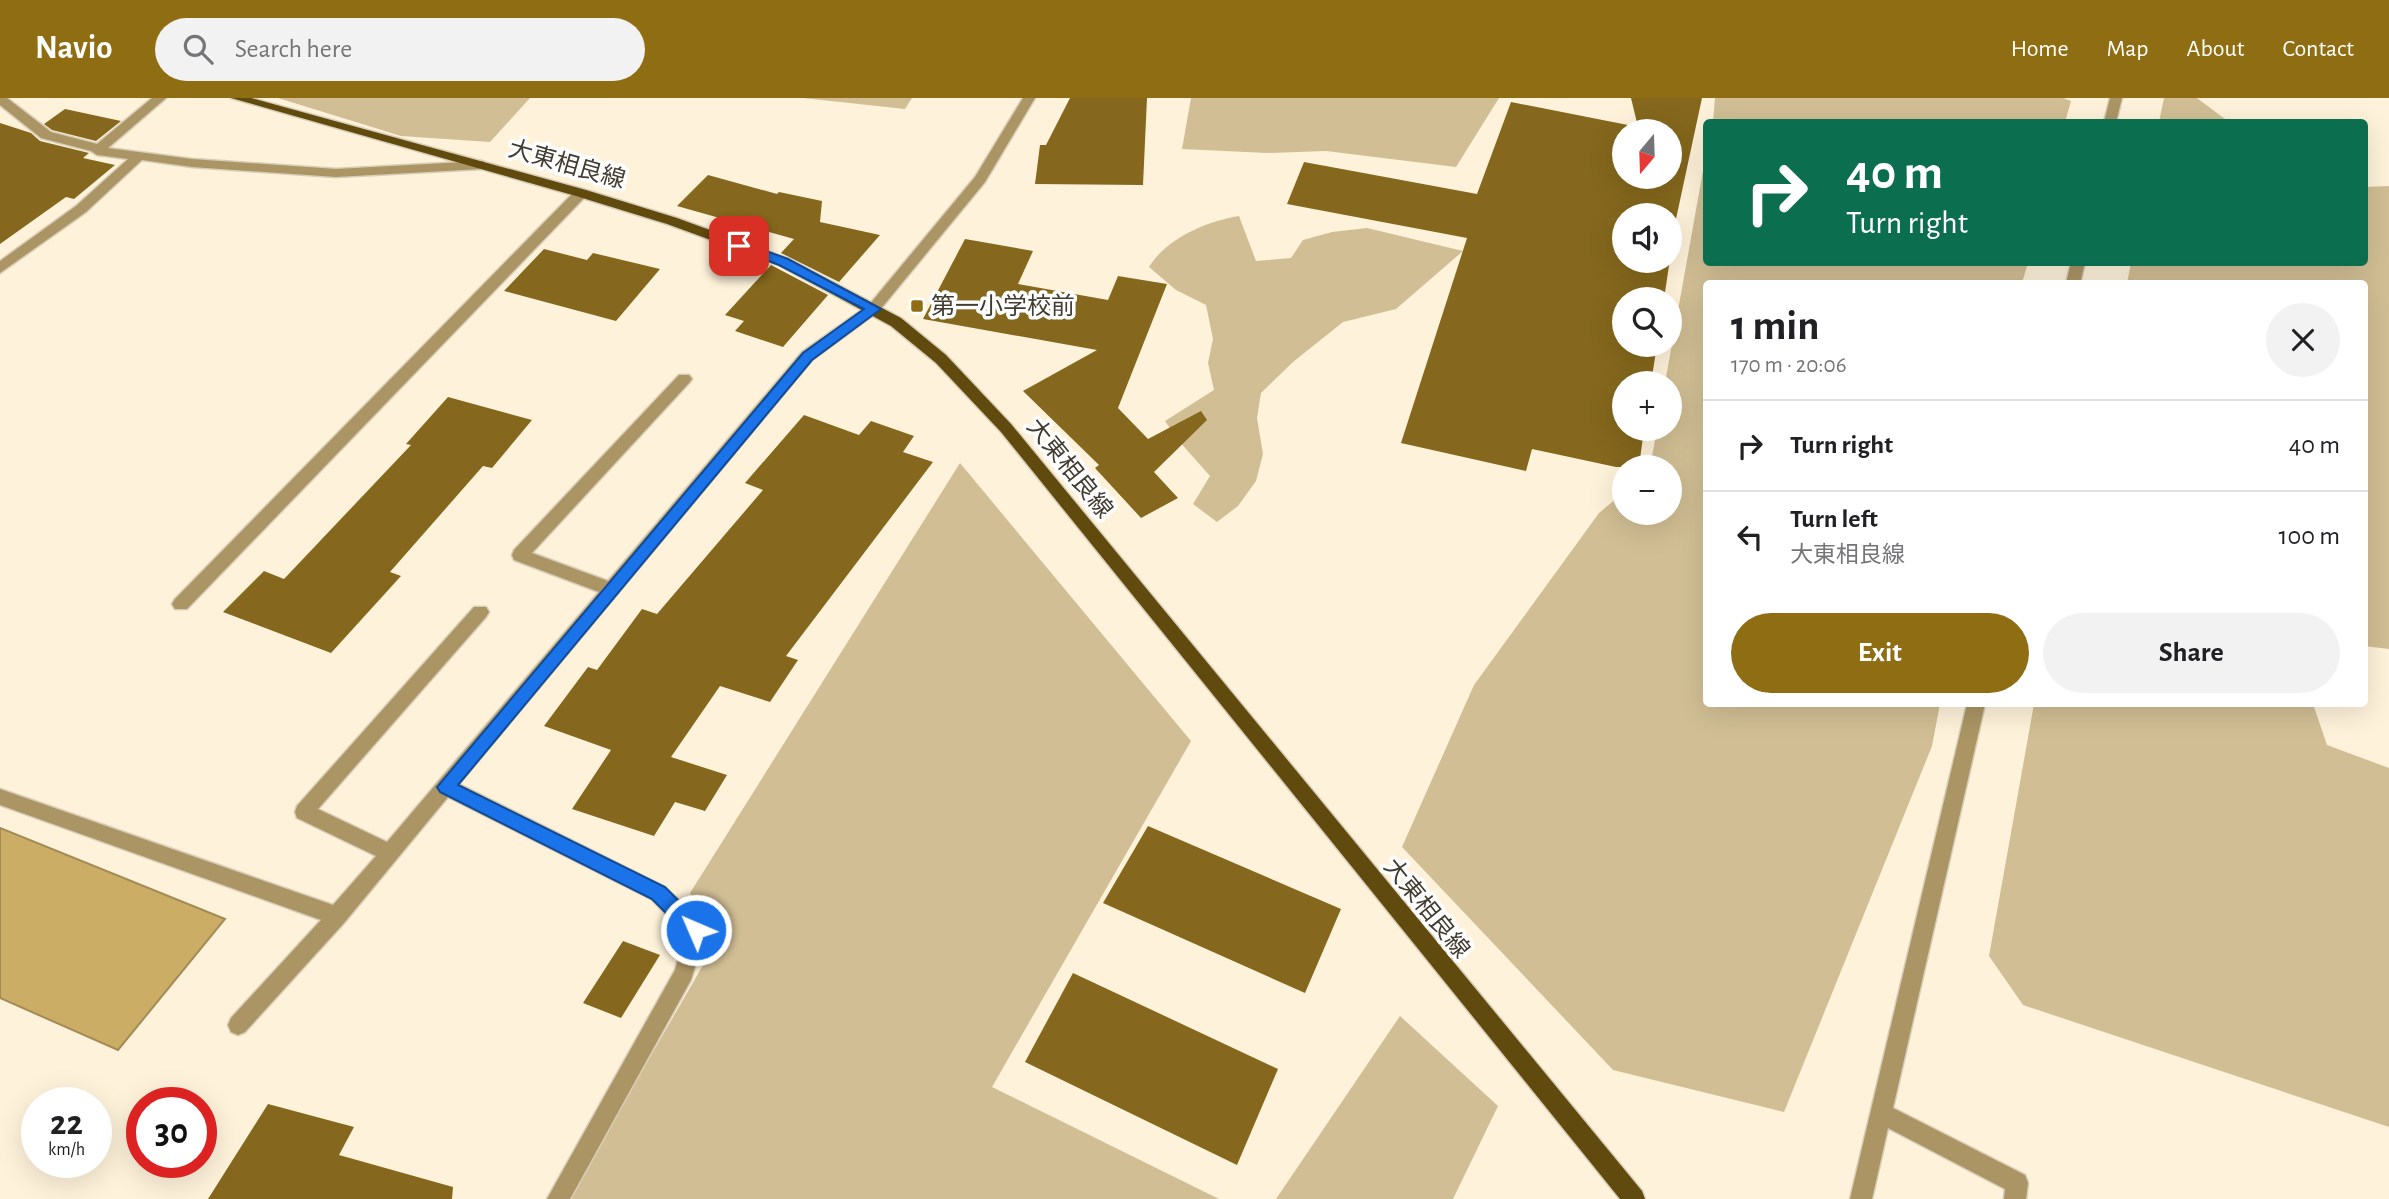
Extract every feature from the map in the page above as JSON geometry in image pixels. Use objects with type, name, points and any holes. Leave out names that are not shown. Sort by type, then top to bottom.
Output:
[{"type":"main road","name":"大東相良線","points":[[237,98],[673,221],[784,262],[896,322],[941,359],[1006,428],[1634,1199]]},
{"type":"street","points":[[99,149],[160,98]]},
{"type":"street","points":[[238,1025],[337,916],[807,356],[874,309],[980,179],[1029,98]]},
{"type":"street","points":[[2111,119],[2116,98]]},
{"type":"street","points":[[0,99],[46,135],[99,149],[97,151],[192,163],[336,173],[482,165]]},
{"type":"street","points":[[0,268],[81,209],[139,156]]},
{"type":"street","points":[[181,604],[581,193]]},
{"type":"street","points":[[612,590],[520,555],[684,379]]},
{"type":"street","points":[[390,853],[304,812],[480,612]]},
{"type":"street","points":[[1861,1199],[1975,707]]},
{"type":"street","points":[[446,787],[659,893],[696,930],[684,973],[558,1199]]},
{"type":"street","points":[[0,797],[337,916]]},
{"type":"street","points":[[1881,1113],[2017,1183],[2015,1199]]},
{"type":"shaded area","points":[[278,98],[530,98],[490,142],[401,136]]},
{"type":"shaded area","points":[[803,98],[912,98],[905,109]]},
{"type":"shaded area","points":[[1191,98],[1499,98],[1456,167],[1326,151],[1267,153],[1182,149]]},
{"type":"shaded area","points":[[1715,98],[2063,98],[2071,101],[2066,119],[1713,119]]},
{"type":"shaded area","points":[[2164,98],[2197,98],[2225,119],[2160,119]]},
{"type":"shaded area","points":[[1703,171],[1703,266],[2027,266],[2023,280],[1703,280],[1703,707],[1939,707],[1932,746],[1784,1112],[1613,1070],[1402,847],[1474,685],[1599,513],[1612,502],[1612,525],[1682,525],[1682,455],[1652,455],[1655,441],[1682,441],[1682,371],[1667,371],[1670,357],[1682,357],[1682,288]]},
{"type":"shaded area","points":[[2389,186],[2389,649],[2368,646],[2368,280],[2128,280],[2130,266],[2368,266],[2368,187]]},
{"type":"shaded area","points":[[1239,216],[1256,261],[1291,258],[1303,240],[1332,232],[1367,228],[1463,251],[1396,309],[1343,322],[1293,362],[1261,393],[1257,418],[1263,454],[1256,481],[1238,506],[1217,522],[1193,504],[1210,476],[1165,421],[1214,390],[1208,363],[1213,339],[1206,305],[1176,290],[1149,267],[1166,248],[1188,233],[1213,222]]},
{"type":"shaded area","points":[[960,463],[1191,741],[992,1087],[1219,1199],[568,1199],[717,941],[690,893]]},
{"type":"shaded area","points":[[2033,707],[2314,707],[2327,745],[2389,768],[2389,1127],[2023,1005],[1989,956]]},
{"type":"shaded area","points":[[0,828],[225,919],[118,1050],[0,998]]},
{"type":"shaded area","points":[[1400,1016],[1498,1106],[1453,1199],[1276,1199]]},
{"type":"building","points":[[1070,98],[1147,98],[1143,185],[1035,184],[1040,145],[1046,145]]},
{"type":"building","points":[[1631,98],[1702,98],[1679,203],[1612,203],[1612,273],[1668,273],[1666,287],[1612,287],[1612,357],[1655,357],[1653,371],[1612,371],[1612,441],[1642,441],[1641,455],[1612,455],[1612,466],[1532,449],[1526,471],[1401,443],[1467,238],[1287,204],[1304,162],[1477,194],[1511,102],[1612,122],[1612,189],[1682,189],[1682,119],[1636,119]]},
{"type":"building","points":[[65,109],[121,121],[96,141],[52,130],[44,124]]},
{"type":"building","points":[[0,123],[31,133],[40,141],[89,153],[83,158],[115,165],[74,199],[66,197],[0,244]]},
{"type":"building","points":[[708,175],[777,194],[779,192],[822,201],[820,222],[880,235],[839,282],[781,253],[794,239],[677,206]]},
{"type":"building","points":[[965,239],[1033,251],[1018,284],[1108,300],[1118,276],[1167,284],[1118,408],[1148,439],[1201,411],[1207,420],[1154,472],[1178,498],[1141,518],[1095,468],[1099,465],[1023,391],[1097,350],[923,319]]},
{"type":"building","points":[[544,249],[587,260],[593,253],[660,269],[616,321],[504,291]]},
{"type":"building","points":[[771,265],[828,295],[783,347],[735,331],[744,321],[725,315]]},
{"type":"building","points":[[448,397],[532,420],[492,468],[483,466],[390,572],[401,576],[331,653],[223,612],[264,571],[284,579],[411,445],[406,444]]},
{"type":"building","points":[[804,415],[859,435],[871,421],[914,436],[903,452],[933,462],[786,656],[798,660],[770,702],[720,686],[671,757],[727,775],[705,811],[675,802],[654,836],[572,809],[611,750],[544,726],[588,667],[597,670],[642,609],[657,614],[763,490],[745,483]]},
{"type":"building","points":[[1148,826],[1341,909],[1305,993],[1103,903]]},
{"type":"building","points":[[623,941],[660,955],[621,1018],[583,1003]]},
{"type":"building","points":[[1073,973],[1278,1069],[1237,1165],[1025,1062]]},
{"type":"building","points":[[268,1104],[354,1127],[339,1155],[453,1187],[452,1199],[208,1199]]},
{"type":"place","name":"第一小学校前","points":[[917,306]]},
{"type":"route","points":[[696,930],[659,893],[446,787],[807,356],[874,309],[784,262],[739,246]]}]
